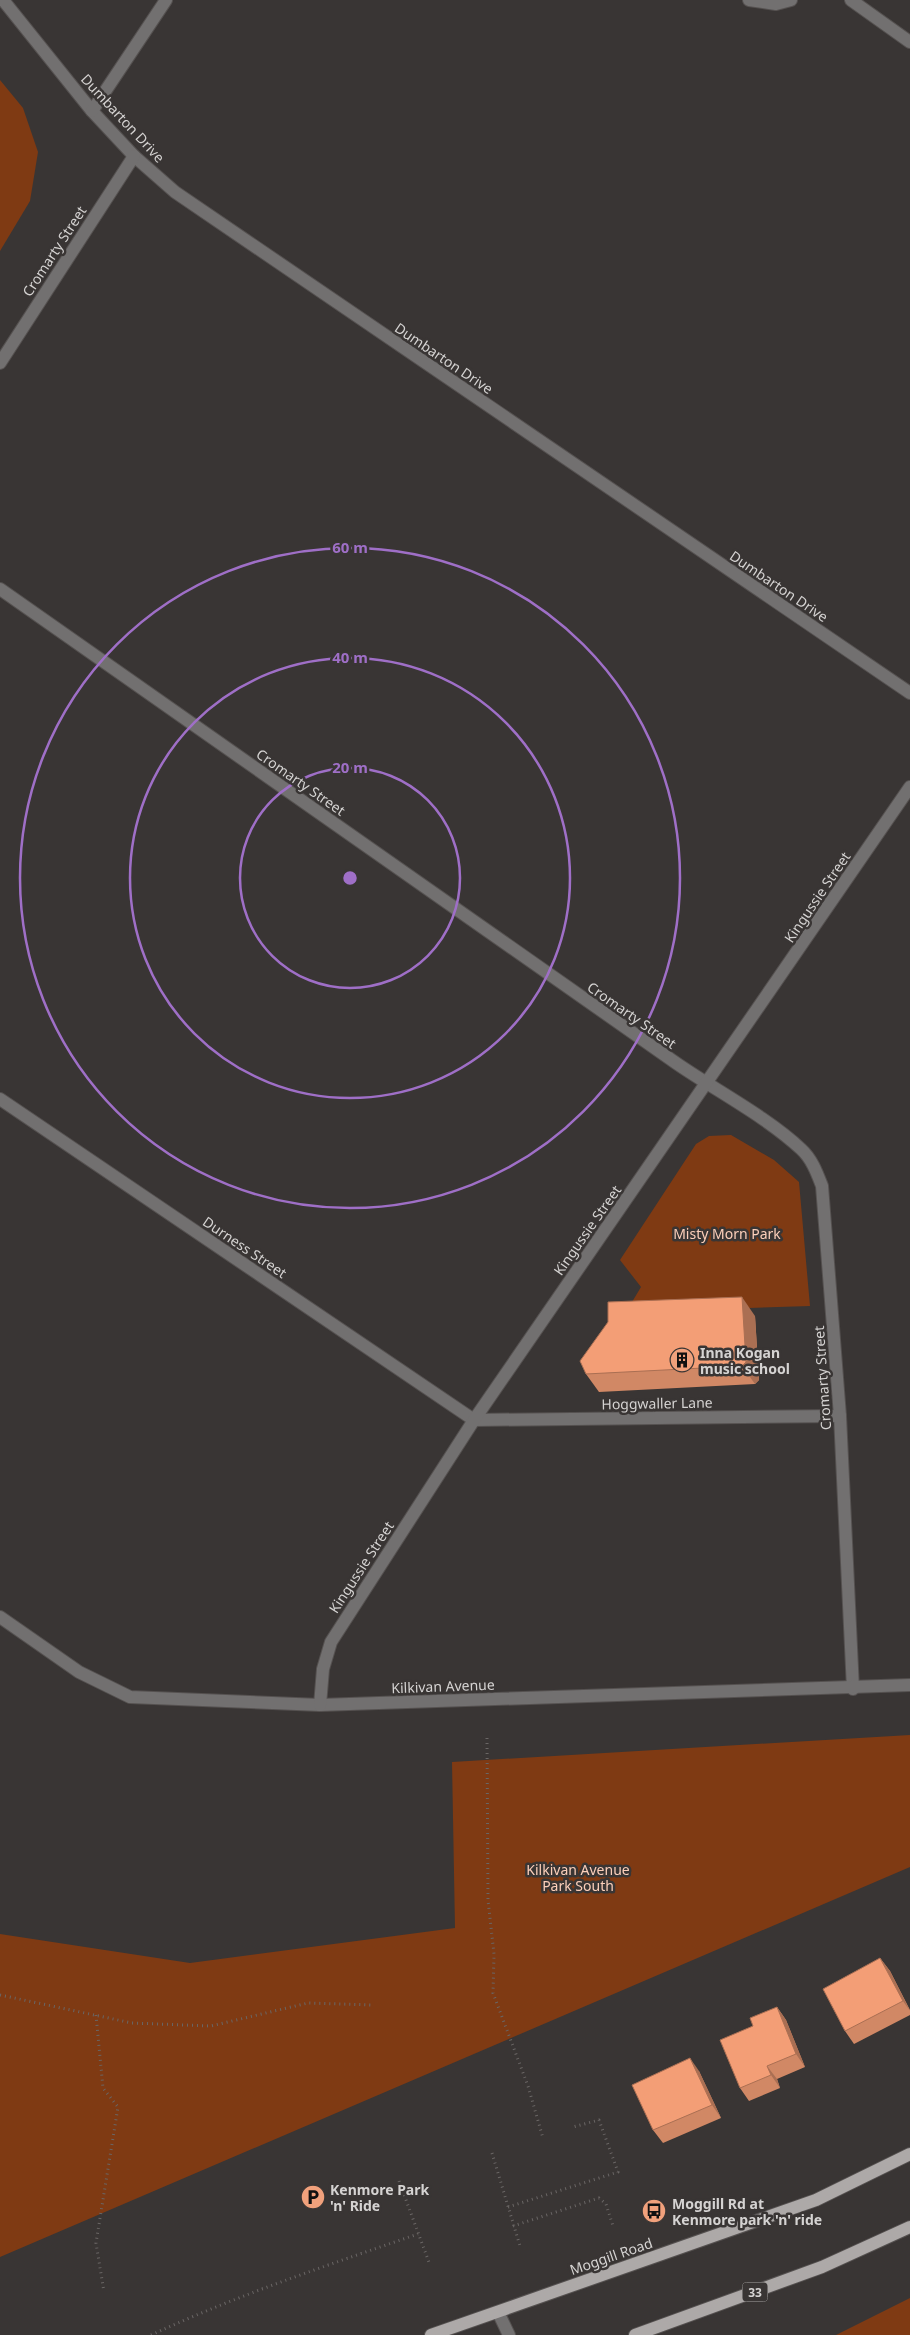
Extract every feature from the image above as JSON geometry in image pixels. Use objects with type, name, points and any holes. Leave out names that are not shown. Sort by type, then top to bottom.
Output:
[{"type":"main road","name":"Moggill Road","points":[[431,2335],[816,2200],[910,2154]]},
{"type":"main road","name":"33","points":[[635,2335],[822,2267],[910,2228]]},
{"type":"street","name":"Dumbarton Drive","points":[[3,0],[92,111],[134,156],[175,192],[910,693]]},
{"type":"street","points":[[92,111],[166,0]]},
{"type":"street","points":[[749,0],[776,4],[790,0]]},
{"type":"street","points":[[851,0],[910,42]]},
{"type":"street","name":"Cromarty Street","points":[[0,363],[134,156]]},
{"type":"street","name":"Cromarty Street","points":[[0,589],[706,1084],[763,1121],[801,1149],[813,1164],[822,1186],[840,1416],[853,1689]]},
{"type":"street","name":"Kingussie Street","points":[[320,1705],[323,1669],[331,1642],[474,1420],[910,787]]},
{"type":"street","name":"Durness Street","points":[[0,1099],[474,1420]]},
{"type":"street","name":"Hoggwaller Lane","points":[[474,1420],[840,1416]]},
{"type":"street","name":"Kilkivan Avenue","points":[[0,1617],[79,1672],[130,1698],[320,1705],[853,1689],[910,1685]]},
{"type":"street","points":[[498,2312],[509,2335]]},
{"type":"path","points":[[487,1738],[488,1891],[494,1954],[493,1993],[528,2086],[543,2138]]},
{"type":"path","points":[[0,1995],[132,2023],[211,2026],[308,2003],[373,2005]]},
{"type":"path","points":[[96,2015],[103,2088],[118,2107],[96,2243],[104,2292]]},
{"type":"path","points":[[508,2207],[618,2172],[599,2120],[573,2127]]},
{"type":"path","points":[[492,2153],[520,2246]]},
{"type":"path","points":[[399,2181],[430,2265]]},
{"type":"path","points":[[513,2226],[599,2198],[606,2204],[613,2226]]},
{"type":"path","points":[[150,2335],[199,2313],[303,2273],[418,2234]]},
{"type":"green space","points":[[0,80],[23,108],[38,152],[30,201],[0,251]]},
{"type":"green space","name":"Misty Morn Park","points":[[731,1135],[774,1160],[799,1182],[810,1306],[626,1312],[641,1287],[620,1260],[696,1144],[709,1136]]},
{"type":"green space","name":"Kilkivan Avenue Park South","points":[[910,1735],[910,1867],[0,2257],[0,1934],[190,1963],[455,1928],[452,1762]]},
{"type":"green space","points":[[910,2298],[910,2335],[836,2335]]},
{"type":"building","name":"Inna Kogan music school","points":[[742,1297],[746,1362],[742,1366],[586,1374],[580,1361],[608,1322],[608,1302]]},
{"type":"building","points":[[880,1958],[903,2001],[845,2031],[823,1989]]},
{"type":"building","points":[[777,2007],[796,2054],[767,2066],[771,2075],[740,2088],[720,2040],[753,2026],[750,2018]]},
{"type":"building","points":[[690,2058],[712,2105],[653,2130],[632,2085]]},
{"type":"place","name":"Inna Kogan music school","points":[[682,1360]]},
{"type":"place","name":"Kenmore Park 'n' Ride","points":[[313,2197]]},
{"type":"place","name":"Moggill Rd at Kenmore park 'n' ride","points":[[654,2211]]}]
